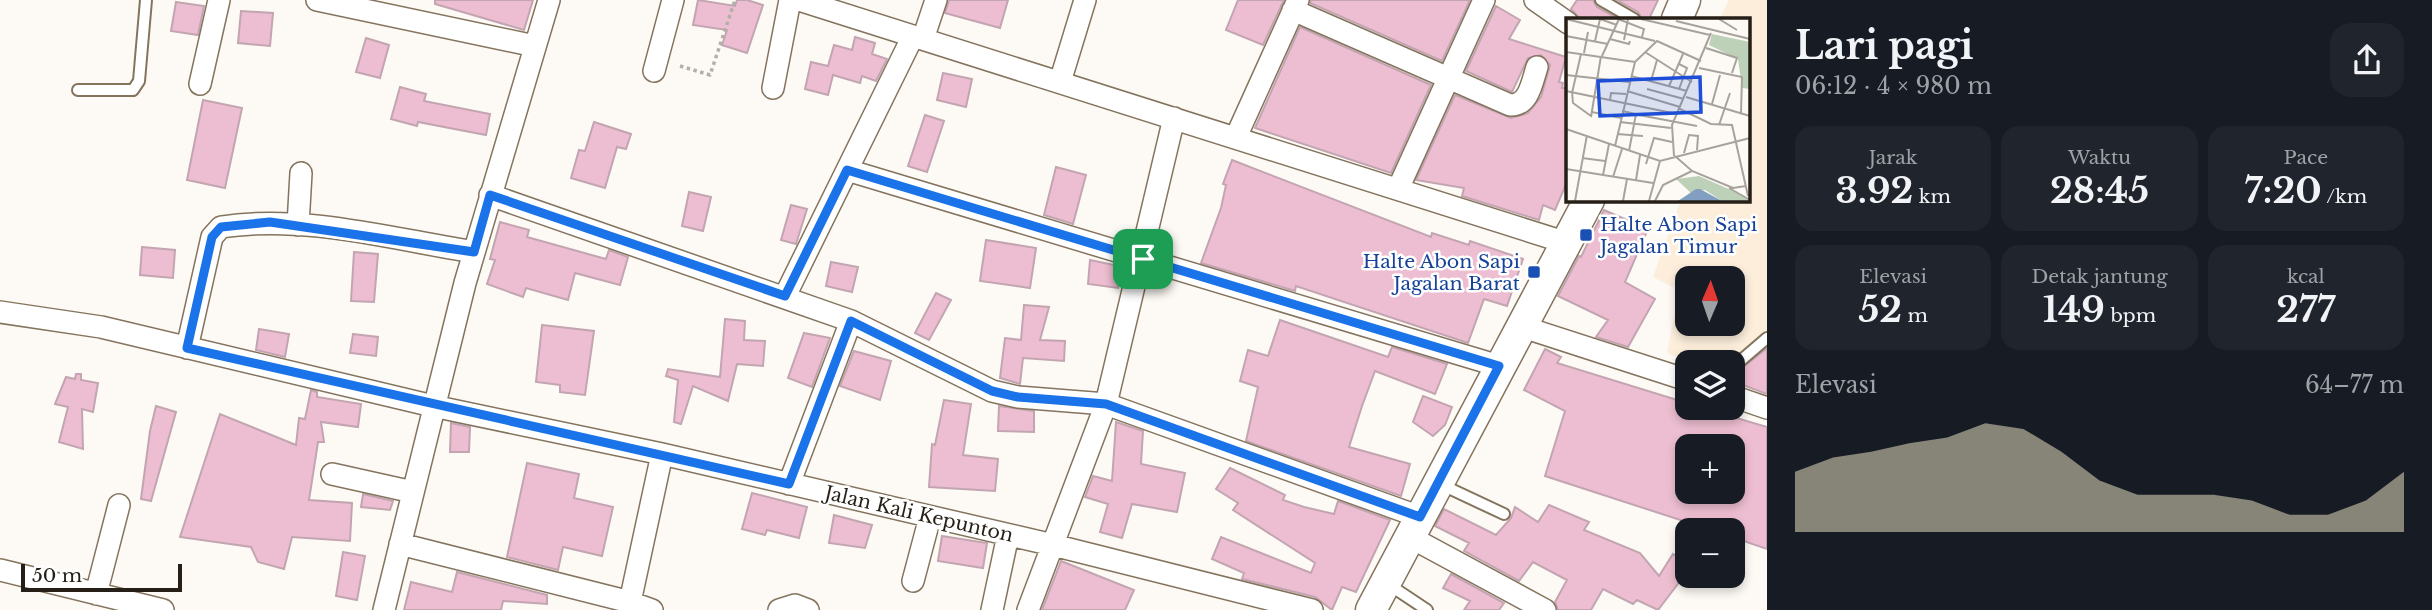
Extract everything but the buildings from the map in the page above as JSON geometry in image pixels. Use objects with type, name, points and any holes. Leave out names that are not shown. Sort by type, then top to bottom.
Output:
[{"type":"main road","points":[[1677,18],[1685,0]]},
{"type":"main road","points":[[1371,610],[1588,201]]},
{"type":"street","points":[[200,84],[219,0]]},
{"type":"street","points":[[317,0],[373,5],[535,46]]},
{"type":"street","points":[[384,610],[433,406],[474,252],[549,0]]},
{"type":"street","points":[[654,71],[673,0]]},
{"type":"street","points":[[773,88],[790,0]]},
{"type":"street","points":[[799,0],[1567,243]]},
{"type":"street","points":[[785,296],[936,0]]},
{"type":"street","points":[[1060,82],[1085,0]]},
{"type":"street","points":[[1398,189],[1484,0]]},
{"type":"street","points":[[1535,0],[1566,22]]},
{"type":"street","points":[[1236,137],[1295,5],[1510,104],[1518,105],[1525,101],[1537,67]]},
{"type":"street","points":[[1028,610],[1106,404],[1143,259],[1174,118]]},
{"type":"street","points":[[847,170],[1499,366]]},
{"type":"street","points":[[298,225],[301,173]]},
{"type":"street","points":[[490,195],[851,321],[992,391],[1018,397],[1106,404],[1415,527],[1545,610]]},
{"type":"street","points":[[187,348],[215,230],[249,223],[298,225],[474,252]]},
{"type":"street","name":"Jalan Kali Kepunton","points":[[0,312],[101,327],[433,406],[662,454],[1053,545],[1312,610]]},
{"type":"street","points":[[789,484],[851,321]]},
{"type":"street","points":[[1520,326],[1675,376]]},
{"type":"street","points":[[1745,400],[1767,408]]},
{"type":"street","points":[[628,606],[662,454]]},
{"type":"street","points":[[332,474],[413,492]]},
{"type":"street","points":[[96,594],[119,505]]},
{"type":"street","points":[[913,580],[930,517]]},
{"type":"street","points":[[992,610],[1008,535]]},
{"type":"street","points":[[400,544],[628,606],[652,610]]},
{"type":"street","points":[[7,572],[163,610]]},
{"type":"street","points":[[779,610],[795,605],[808,610]]},
{"type":"lane","points":[[78,90],[133,90],[139,81],[146,0]]},
{"type":"lane","points":[[1601,0],[1632,18]]},
{"type":"lane","points":[[1745,357],[1767,338]]},
{"type":"lane","points":[[1438,483],[1504,514]]},
{"type":"lane","points":[[1385,583],[1427,610]]},
{"type":"path","points":[[680,66],[710,75],[735,0]]},
{"type":"shaded area","points":[[1729,0],[1767,0],[1767,331],[1745,350],[1675,350],[1675,356],[1667,353],[1675,311],[1675,336],[1745,336],[1745,266],[1675,266],[1675,288],[1653,277],[1681,201],[1750,201],[1750,18],[1720,18]]},
{"type":"place","name":"Halte Abon Sapi Jagalan Timur","points":[[1586,235]]},
{"type":"place","name":"Halte Abon Sapi Jagalan Barat","points":[[1534,272]]},
{"type":"route","points":[[847,170],[1143,259],[1499,366],[1420,517],[1106,404],[1006,396],[938,367],[851,321],[789,484],[662,454],[433,406],[187,348],[215,230],[221,227],[270,222],[327,228],[474,252],[490,195],[785,296],[847,170]]}]
